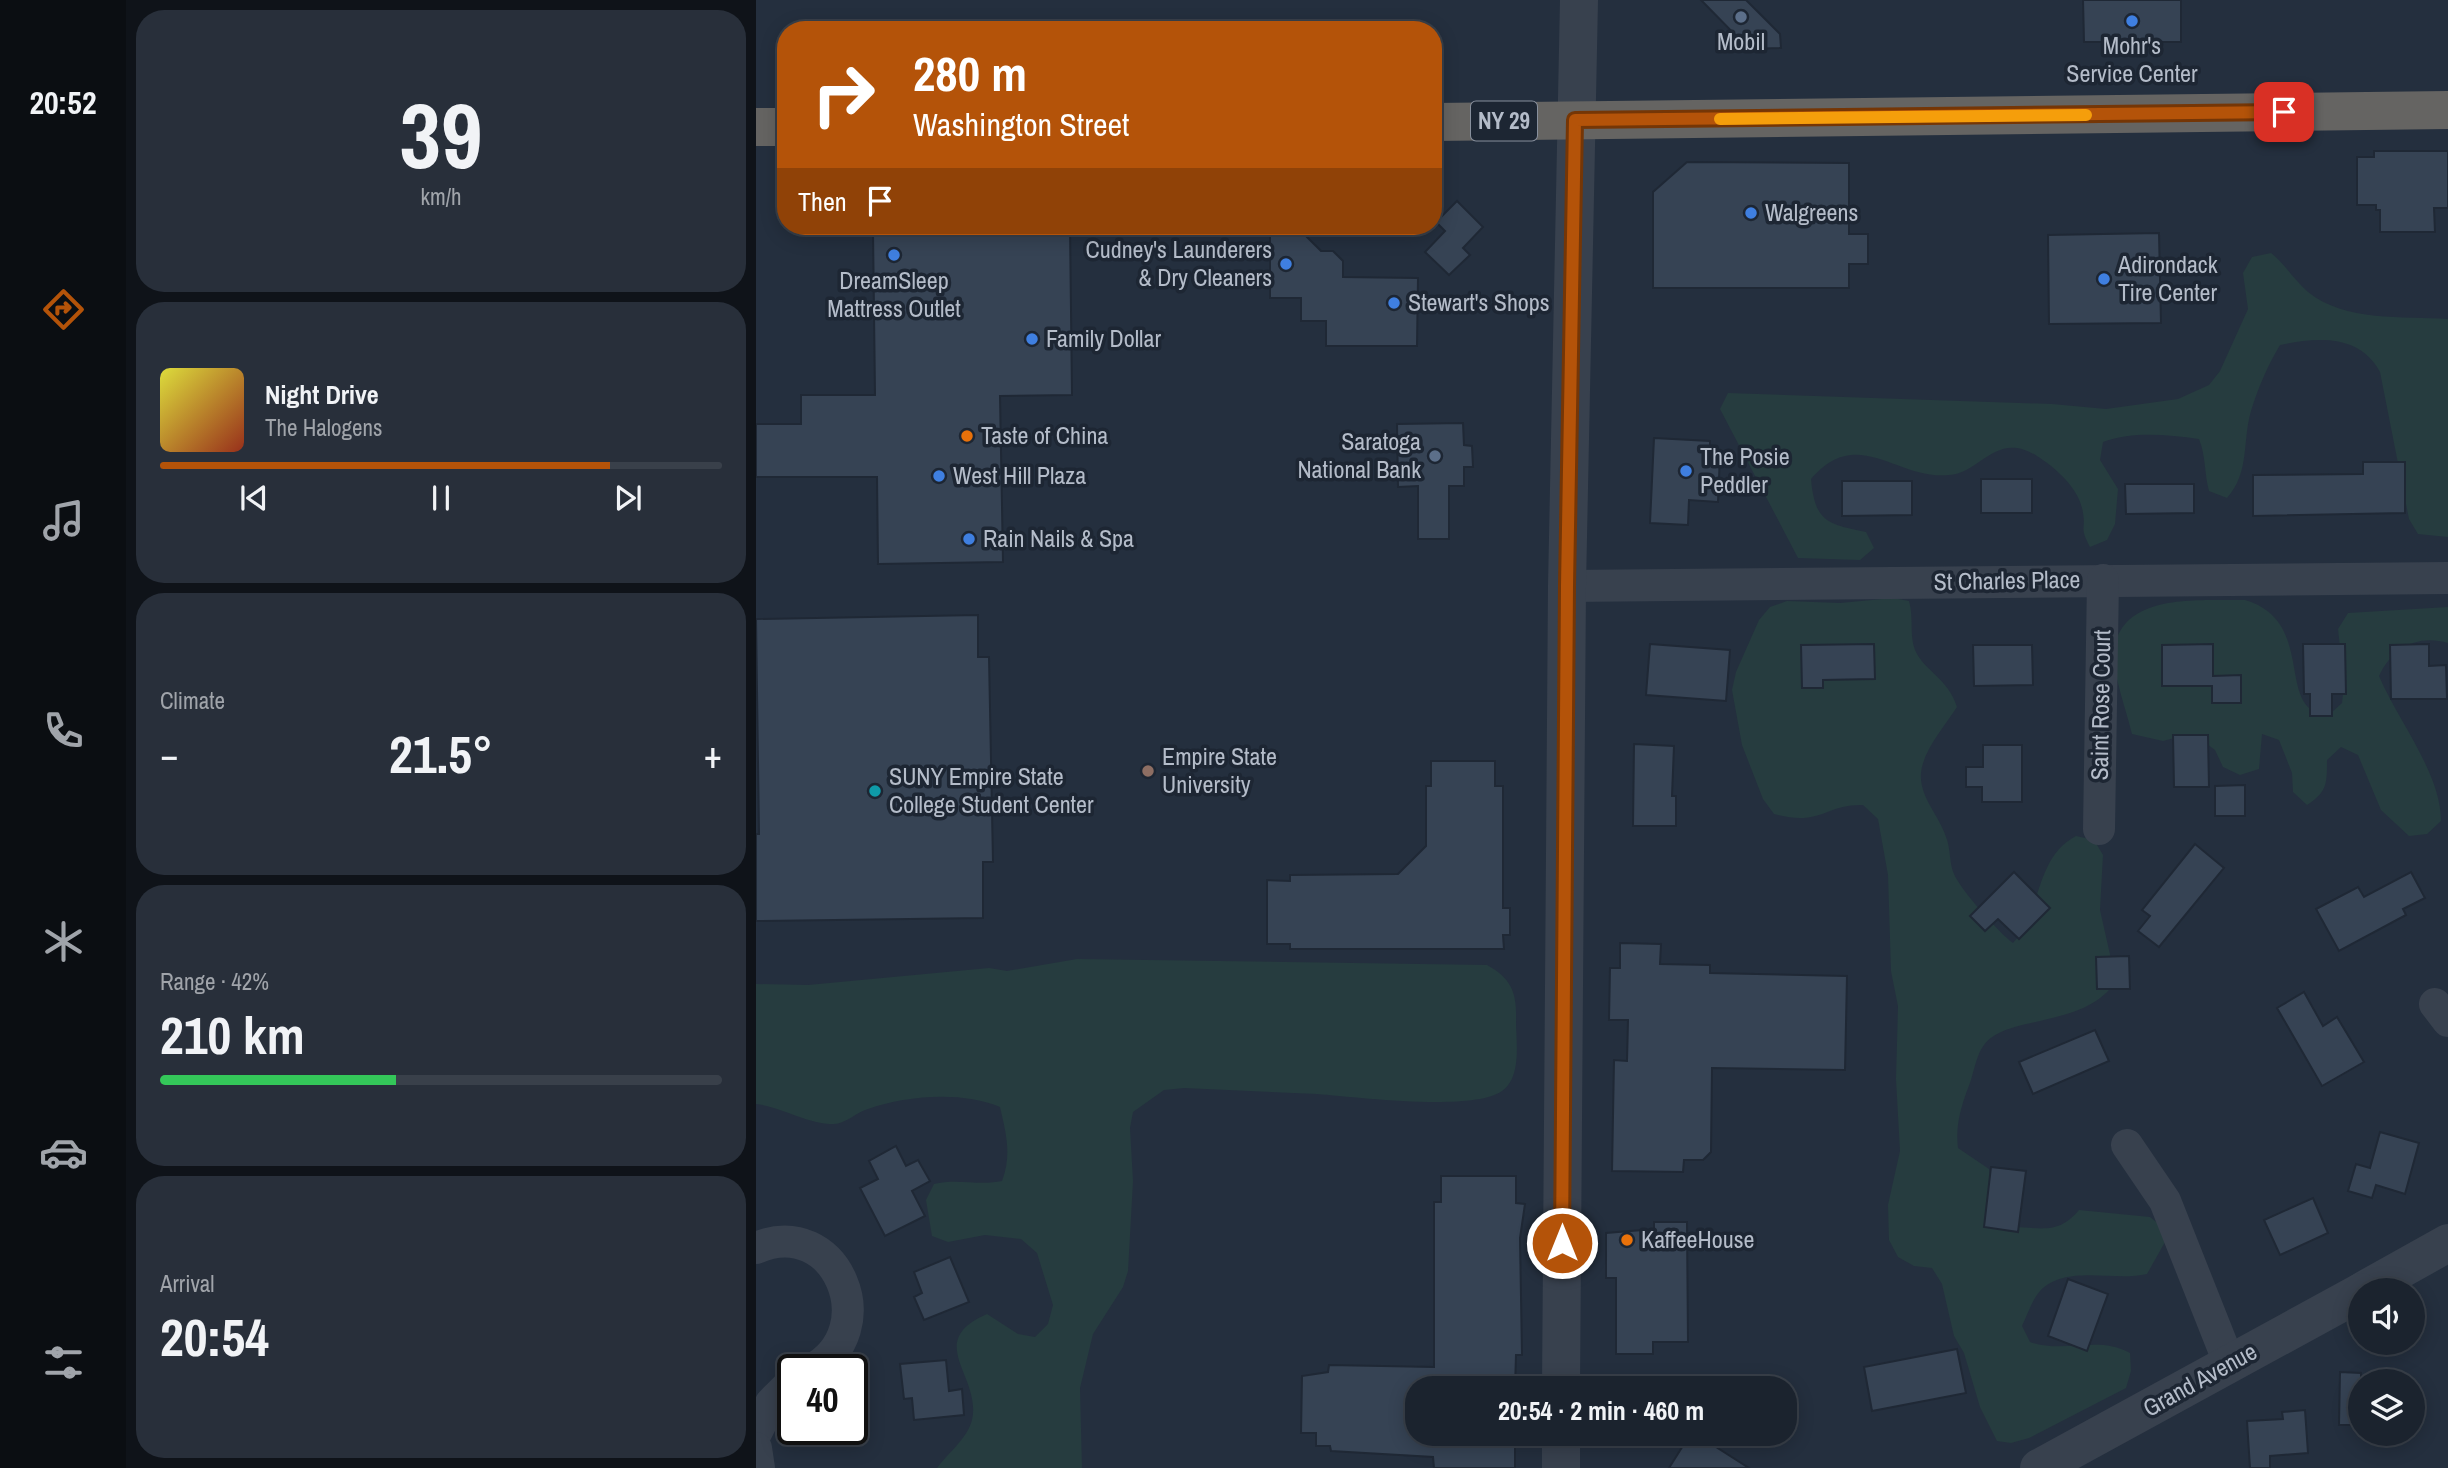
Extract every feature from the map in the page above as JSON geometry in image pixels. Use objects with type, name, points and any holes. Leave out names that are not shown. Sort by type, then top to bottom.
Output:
[{"type":"highway","name":"NY 29","points":[[1442,122],[2448,110]]},
{"type":"highway","points":[[756,127],[777,127]]},
{"type":"street","points":[[1561,1376],[1567,586],[1579,0]]},
{"type":"street","name":"St Charles Place","points":[[1567,586],[2448,578]]},
{"type":"street","name":"Saint Rose Court","points":[[2099,829],[2103,580]]},
{"type":"street","points":[[2126,1145],[2165,1201],[2230,1365]]},
{"type":"street","points":[[756,1248],[786,1240],[813,1248],[836,1267],[849,1300],[843,1338],[830,1354]]},
{"type":"street","name":"Grand Avenue","points":[[2385,1278],[2448,1243]]},
{"type":"street","name":"Grand Avenue","points":[[2039,1468],[2348,1299]]},
{"type":"street","points":[[756,1433],[771,1403],[777,1397]]},
{"type":"street","points":[[1561,1446],[1561,1468]]},
{"type":"street","points":[[756,1448],[758,1468]]},
{"type":"green space","points":[[2271,253],[2308,292],[2339,308],[2375,316],[2448,319],[2448,537],[2418,534],[2409,519],[2380,372],[2361,351],[2336,341],[2308,340],[2280,345],[2254,402],[2239,478],[2227,498],[2209,491],[2199,439],[2139,435],[2103,442],[2100,460],[2118,489],[2115,524],[2107,540],[2090,547],[2084,532],[2081,504],[2072,488],[2059,473],[2037,456],[2023,449],[2010,448],[1990,455],[1960,473],[1949,475],[1912,470],[1861,455],[1845,456],[1828,463],[1811,479],[1820,513],[1833,523],[1866,532],[1874,548],[1860,560],[1798,558],[1720,409],[1728,393],[2052,404],[2106,409],[2178,399],[2209,385],[2220,371],[2248,309],[2243,273],[2252,257]]},
{"type":"green space","points":[[1893,598],[1909,601],[1915,650],[1924,664],[1948,689],[1957,707],[1926,756],[1921,782],[1946,837],[1954,874],[1972,900],[2013,943],[2029,916],[2053,857],[2063,845],[2076,836],[2094,840],[2103,855],[2100,910],[2116,981],[2102,996],[2085,1007],[2010,1029],[1995,1035],[1984,1045],[1960,1114],[1958,1148],[1989,1169],[1992,1187],[2015,1227],[2050,1228],[2064,1223],[2079,1210],[2150,1217],[2160,1225],[2165,1242],[2147,1274],[2063,1278],[2040,1291],[2022,1326],[2030,1342],[2056,1346],[2106,1345],[2118,1348],[2130,1353],[2131,1371],[2126,1388],[2029,1438],[2011,1443],[1997,1441],[1980,1407],[1964,1353],[1954,1336],[1942,1284],[1932,1268],[1914,1266],[1898,1257],[1889,1240],[1888,1205],[1900,1151],[1896,1079],[1898,1006],[1891,971],[1888,875],[1878,819],[1863,805],[1840,808],[1813,817],[1774,814],[1763,799],[1742,745],[1732,690],[1736,672],[1759,620],[1770,607],[1787,601],[1840,603]]},
{"type":"green space","points":[[2245,600],[2265,609],[2279,623],[2287,638],[2298,688],[2304,702],[2313,711],[2329,715],[2342,703],[2344,684],[2338,629],[2348,613],[2448,607],[2448,643],[2426,640],[2407,646],[2391,658],[2379,676],[2434,784],[2441,821],[2427,834],[2409,836],[2381,810],[2358,755],[2341,747],[2327,760],[2326,781],[2322,791],[2307,805],[2293,792],[2292,773],[2279,740],[2262,734],[2259,769],[2240,775],[2223,767],[2215,750],[2200,739],[2182,736],[2163,741],[2132,734],[2114,663],[2119,634],[2130,619],[2146,609],[2164,604]]},
{"type":"green space","points":[[1077,959],[1487,965],[1507,981],[1514,995],[1517,1049],[1513,1077],[1502,1091],[1487,1097],[1441,1102],[1184,1088],[1164,1090],[1133,1112],[1130,1128],[1133,1181],[1128,1271],[1123,1287],[1093,1334],[1080,1388],[1082,1468],[937,1468],[962,1440],[972,1420],[970,1389],[959,1361],[959,1336],[968,1325],[987,1314],[1018,1334],[1035,1337],[1048,1324],[1053,1305],[1037,1253],[1021,1239],[985,1235],[948,1242],[932,1236],[926,1200],[934,1184],[1002,1181],[1007,1153],[1000,1107],[952,1097],[917,1098],[883,1104],[834,1124],[756,1104],[756,984],[808,985],[989,968],[1007,971]]},
{"type":"building","name":"Mobil","points":[[1701,0],[1746,0],[1780,34],[1781,48],[1749,49]]},
{"type":"building","name":"Mohr's Service Center","points":[[2083,0],[2181,0],[2181,42],[2084,42]]},
{"type":"building","points":[[2374,151],[2448,151],[2448,208],[2434,208],[2435,232],[2380,232],[2380,210],[2376,210],[2376,205],[2357,205],[2357,157],[2374,157]]},
{"type":"building","name":"Walgreens","points":[[1687,162],[1849,163],[1849,234],[1868,234],[1868,264],[1849,264],[1849,288],[1653,288],[1653,192]]},
{"type":"building","points":[[1457,201],[1483,227],[1463,248],[1470,255],[1449,275],[1425,252],[1445,231],[1442,228],[1442,216]]},
{"type":"building","name":"Adirondack Tire Center","points":[[2159,233],[2161,323],[2049,324],[2048,235]]},
{"type":"building","name":"West Hill Plaza","points":[[873,235],[1070,235],[1072,395],[1000,396],[1003,562],[878,564],[877,477],[756,477],[756,424],[801,424],[801,395],[875,395]]},
{"type":"building","points":[[1270,235],[1305,235],[1321,251],[1333,251],[1343,261],[1343,277],[1418,278],[1417,346],[1326,346],[1326,321],[1301,321],[1301,298],[1270,298]]},
{"type":"building","name":"Saratoga National Bank","points":[[1463,423],[1464,445],[1472,446],[1473,467],[1464,467],[1464,486],[1449,486],[1449,539],[1418,539],[1418,486],[1398,487],[1397,424]]},
{"type":"building","name":"The Posie Peddler","points":[[1654,438],[1710,441],[1710,455],[1720,455],[1718,502],[1689,500],[1688,525],[1650,523]]},
{"type":"building","points":[[2363,462],[2405,462],[2405,513],[2253,516],[2253,475],[2363,474]]},
{"type":"building","points":[[1981,479],[2032,479],[2032,513],[1981,513]]},
{"type":"building","points":[[1842,481],[1912,481],[1912,515],[1842,516]]},
{"type":"building","points":[[2125,484],[2194,484],[2194,513],[2126,514]]},
{"type":"building","name":"SUNY Empire State College Student Center","points":[[978,615],[978,657],[989,657],[993,862],[983,862],[983,918],[756,921],[756,834],[759,834],[756,619]]},
{"type":"building","points":[[1650,644],[1730,650],[1726,701],[1646,695]]},
{"type":"building","points":[[1874,644],[1875,679],[1823,680],[1823,688],[1802,688],[1801,645]]},
{"type":"building","points":[[2213,644],[2213,676],[2241,675],[2241,703],[2212,703],[2212,686],[2162,686],[2162,645]]},
{"type":"building","points":[[2303,644],[2345,644],[2346,694],[2332,694],[2332,716],[2310,716],[2310,694],[2304,694]]},
{"type":"building","points":[[2429,644],[2429,666],[2446,665],[2447,699],[2391,699],[2390,645]]},
{"type":"building","points":[[1973,645],[2032,645],[2033,685],[1974,686]]},
{"type":"building","points":[[2173,735],[2208,735],[2209,787],[2174,787]]},
{"type":"building","points":[[1634,744],[1674,746],[1672,796],[1676,796],[1676,826],[1633,826]]},
{"type":"building","points":[[1983,745],[2022,745],[2022,802],[1982,802],[1982,787],[1966,787],[1966,767],[1983,767]]},
{"type":"building","points":[[1431,761],[1495,761],[1495,786],[1503,786],[1503,908],[1510,908],[1510,935],[1503,935],[1504,949],[1290,949],[1290,944],[1267,944],[1267,880],[1290,881],[1290,875],[1398,874],[1426,846],[1426,786],[1431,786]]},
{"type":"building","points":[[2245,785],[2245,816],[2215,816],[2215,786]]},
{"type":"building","points":[[2195,844],[2224,868],[2159,947],[2138,931],[2150,916],[2142,910]]},
{"type":"building","points":[[2014,872],[2050,908],[2019,939],[1998,919],[1985,931],[1970,916]]},
{"type":"building","points":[[2411,872],[2425,898],[2403,909],[2406,915],[2339,951],[2316,909],[2358,887],[2364,897]]},
{"type":"building","points":[[1620,943],[1661,944],[1660,964],[1710,965],[1710,973],[1847,976],[1845,1070],[1712,1068],[1711,1152],[1703,1160],[1684,1160],[1683,1172],[1612,1171],[1614,1060],[1627,1061],[1628,1020],[1609,1020],[1610,968],[1620,968]]},
{"type":"building","points":[[2129,956],[2130,989],[2097,989],[2096,957]]},
{"type":"building","points":[[2304,992],[2323,1026],[2337,1017],[2364,1062],[2322,1086],[2277,1008]]},
{"type":"building","points":[[2095,1030],[2109,1061],[2033,1094],[2019,1062]]},
{"type":"building","points":[[2380,1132],[2419,1143],[2405,1194],[2376,1185],[2372,1198],[2348,1191],[2356,1164],[2370,1168]]},
{"type":"building","points":[[896,1146],[906,1166],[918,1160],[930,1181],[912,1191],[925,1216],[885,1236],[860,1188],[878,1179],[869,1161]]},
{"type":"building","points":[[1991,1167],[2026,1171],[2018,1232],[1984,1227]]},
{"type":"building","points":[[1441,1176],[1516,1176],[1516,1203],[1525,1204],[1520,1238],[1522,1355],[1516,1355],[1515,1376],[1405,1376],[1405,1446],[1515,1446],[1515,1468],[1434,1468],[1433,1457],[1331,1451],[1330,1446],[1316,1446],[1316,1433],[1301,1433],[1302,1376],[1328,1372],[1329,1365],[1434,1367],[1434,1202],[1441,1202]]},
{"type":"building","points":[[2313,1198],[2328,1233],[2280,1255],[2264,1220]]},
{"type":"building","points":[[1654,1222],[1687,1222],[1688,1342],[1653,1342],[1653,1354],[1616,1354],[1616,1278],[1606,1278],[1606,1233],[1654,1229]]},
{"type":"building","points":[[950,1257],[969,1302],[924,1320],[914,1297],[922,1293],[914,1272]]},
{"type":"building","points":[[2068,1279],[2108,1294],[2087,1351],[2048,1336]]},
{"type":"building","points":[[1957,1349],[1966,1393],[1872,1411],[1864,1367]]},
{"type":"building","points":[[946,1360],[949,1391],[962,1389],[964,1415],[914,1420],[912,1398],[904,1399],[900,1364]]},
{"type":"building","points":[[2340,1372],[2348,1372],[2348,1425],[2339,1425]]},
{"type":"building","points":[[2305,1410],[2308,1453],[2270,1456],[2270,1468],[2250,1468],[2247,1421],[2283,1419],[2282,1412]]},
{"type":"building","points":[[1683,1446],[1714,1446],[1749,1468],[1669,1468]]},
{"type":"slow traffic","points":[[1720,119],[2086,115]]},
{"type":"place","name":"Mobil","points":[[1741,17]]},
{"type":"place","name":"Mohr's Service Center","points":[[2132,21]]},
{"type":"place","name":"Walgreens","points":[[1751,213]]},
{"type":"place","name":"DreamSleep Mattress Outlet","points":[[894,255]]},
{"type":"place","name":"Cudney's Launderers & Dry Cleaners","points":[[1286,264]]},
{"type":"place","name":"Adirondack Tire Center","points":[[2104,279]]},
{"type":"place","name":"Stewart's Shops","points":[[1394,303]]},
{"type":"place","name":"Family Dollar","points":[[1032,339]]},
{"type":"place","name":"Taste of China","points":[[967,436]]},
{"type":"place","name":"Saratoga National Bank","points":[[1435,456]]},
{"type":"place","name":"The Posie Peddler","points":[[1686,471]]},
{"type":"place","name":"West Hill Plaza","points":[[939,476]]},
{"type":"place","name":"Rain Nails & Spa","points":[[969,539]]},
{"type":"place","name":"Empire State University","points":[[1148,771]]},
{"type":"place","name":"SUNY Empire State College Student Center","points":[[875,791]]},
{"type":"place","name":"KaffeeHouse","points":[[1627,1240]]},
{"type":"route","points":[[1562,1243],[1567,586],[1575,120],[2284,112]]}]
